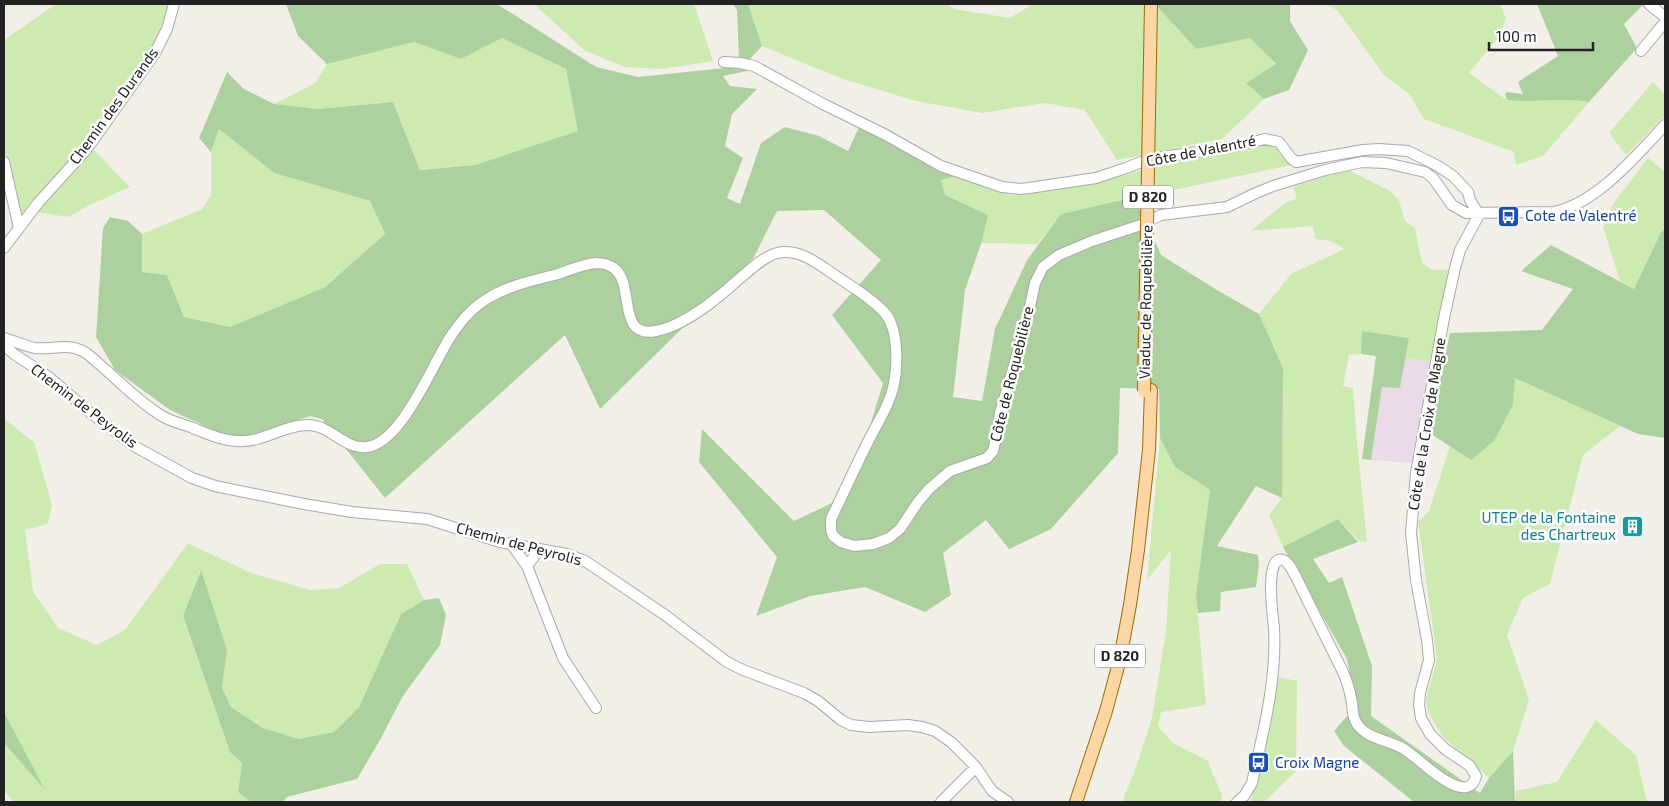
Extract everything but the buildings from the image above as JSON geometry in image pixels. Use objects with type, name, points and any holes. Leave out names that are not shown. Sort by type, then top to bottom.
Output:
[{"type":"main road","name":"Viaduc de Roquebilière","points":[[1148,391],[1152,4]]},
{"type":"main road","name":"Viaduc de Roquebilière","points":[[1148,391],[1158,4]]},
{"type":"main road","name":"D 820","points":[[1076,802],[1104,719],[1120,659],[1130,605],[1142,506],[1148,391]]},
{"type":"street","name":"Chemin des Durands","points":[[4,248],[38,203],[86,150],[155,53],[167,29],[174,4]]},
{"type":"street","points":[[1649,4],[1665,17]]},
{"type":"street","points":[[1641,51],[1665,22]]},
{"type":"street","name":"Côte de Valentré","points":[[724,62],[754,66],[941,166],[1002,187],[1020,189],[1096,178],[1149,159],[1231,147],[1265,139],[1279,142],[1296,162],[1363,150],[1387,149],[1408,151],[1453,176],[1468,192],[1470,200],[1479,213]]},
{"type":"street","points":[[1470,200],[1466,213],[1553,212],[1564,210],[1594,194],[1665,125]]},
{"type":"street","points":[[4,162],[19,228]]},
{"type":"street","name":"Côte de Roquebilière","points":[[4,338],[34,348],[66,346],[86,352],[131,392],[163,416],[215,438],[241,442],[258,440],[306,425],[318,426],[352,446],[365,448],[384,440],[398,425],[414,402],[460,322],[488,298],[508,289],[594,263],[602,263],[616,269],[623,280],[629,314],[634,326],[643,332],[654,332],[669,328],[686,319],[765,259],[775,254],[796,253],[810,259],[857,290],[886,313],[894,329],[896,366],[893,389],[887,406],[831,519],[833,536],[841,542],[854,546],[873,544],[889,538],[900,529],[929,489],[950,471],[987,458],[993,451],[1000,413],[1026,325],[1035,283],[1043,267],[1059,255],[1161,216],[1227,208],[1273,186],[1326,170],[1362,162],[1386,163],[1425,172],[1433,178],[1452,205],[1466,213]]},
{"type":"street","name":"Côte de la Croix de Magne","points":[[1237,802],[1244,796],[1252,783],[1272,690],[1275,642],[1271,576],[1273,565],[1276,560],[1280,559],[1286,561],[1295,575],[1342,670],[1347,681],[1353,716],[1358,726],[1365,733],[1402,748],[1417,759],[1433,776],[1449,787],[1462,791],[1469,789],[1475,782],[1476,776],[1470,766],[1445,748],[1430,734],[1421,718],[1420,694],[1429,660],[1416,580],[1411,533],[1416,473],[1444,318],[1460,250],[1479,213]]},
{"type":"street","name":"Chemin de Peyrolis","points":[[4,338],[8,348],[14,354],[49,377],[86,410],[134,446],[192,478],[215,486],[304,504],[352,512],[427,519],[512,545],[567,554],[595,566],[727,662],[804,693],[851,725],[868,727],[908,725],[935,731],[951,742],[976,767],[992,791],[1008,802]]},
{"type":"street","points":[[512,545],[527,566],[563,658],[596,708]]},
{"type":"street","points":[[527,566],[539,550]]},
{"type":"street","points":[[941,802],[976,767]]},
{"type":"shaded area","points":[[1405,358],[1432,362],[1413,463],[1371,460],[1382,387],[1400,387]]},
{"type":"green space","points":[[56,4],[168,4],[153,46],[65,166],[23,213],[19,210],[9,164],[4,152],[4,40]]},
{"type":"green space","points":[[286,4],[497,4],[596,67],[638,77],[744,66],[752,70],[723,76],[730,86],[757,89],[732,114],[725,146],[743,158],[727,198],[740,204],[761,143],[785,127],[819,136],[848,151],[859,127],[955,176],[941,180],[945,195],[988,215],[981,244],[965,290],[953,397],[982,401],[995,329],[1027,260],[1061,214],[1136,197],[1161,255],[1259,314],[1283,368],[1282,498],[1256,486],[1217,546],[1258,555],[1259,564],[1256,587],[1221,592],[1220,611],[1198,613],[1196,595],[1210,490],[1175,467],[1160,438],[1159,389],[1120,388],[1118,453],[1051,529],[1009,549],[986,520],[943,553],[951,595],[925,612],[865,587],[810,596],[756,616],[777,557],[699,462],[702,429],[794,521],[849,495],[883,383],[832,315],[881,260],[824,210],[777,211],[753,259],[600,409],[565,335],[385,498],[322,419],[310,416],[245,437],[229,437],[170,410],[115,370],[96,337],[103,228],[110,217],[128,221],[142,234],[142,272],[167,275],[184,317],[230,327],[325,287],[385,234],[370,201],[274,173],[219,129],[211,152],[199,138],[227,72],[244,89],[274,104],[318,109],[393,102],[420,170],[475,165],[578,131],[566,69],[502,38],[461,59],[414,42],[327,64],[298,36]]},
{"type":"green space","points":[[534,4],[694,4],[713,61],[662,69],[624,67],[584,50]]},
{"type":"green space","points":[[733,4],[748,4],[762,46],[749,60],[739,59],[737,10]]},
{"type":"green space","points":[[748,4],[946,4],[954,9],[1010,18],[1028,7],[1028,4],[1155,4],[1196,49],[1250,37],[1276,65],[1246,83],[1264,99],[1222,139],[1117,160],[1085,110],[1045,103],[982,113],[916,101],[840,78],[762,46]]},
{"type":"green space","points":[[1155,4],[1290,4],[1290,21],[1308,50],[1289,90],[1264,99],[1246,83],[1276,64],[1250,38],[1196,49]]},
{"type":"green space","points":[[1324,4],[1500,4],[1506,18],[1501,34],[1469,73],[1507,100],[1571,100],[1589,102],[1543,156],[1516,165],[1514,152],[1424,119],[1409,94],[1384,75],[1337,10]]},
{"type":"green space","points":[[1537,4],[1644,4],[1624,24],[1637,48],[1589,102],[1569,100],[1507,100],[1505,94],[1507,92],[1523,94],[1518,82],[1558,56]]},
{"type":"green space","points":[[502,38],[566,69],[579,131],[475,165],[420,170],[393,102],[318,109],[274,104],[315,83],[327,64],[414,42],[461,59]]},
{"type":"green space","points":[[1653,82],[1665,95],[1665,116],[1626,155],[1609,133]]},
{"type":"green space","points":[[219,129],[274,173],[370,201],[385,234],[325,287],[230,327],[184,317],[167,275],[142,272],[142,234],[202,209],[211,195],[211,152]]},
{"type":"green space","points":[[1272,144],[1279,149],[1291,165],[1062,214],[1037,244],[981,243],[987,215],[945,195],[941,180],[955,176],[1010,195],[1039,192],[1107,180],[1177,160]]},
{"type":"green space","points":[[93,149],[130,187],[68,217],[36,212]]},
{"type":"green space","points":[[1648,158],[1665,172],[1665,229],[1661,232],[1634,289],[1620,281],[1603,227],[1613,204]]},
{"type":"green space","points":[[1346,169],[1392,192],[1399,201],[1405,221],[1415,228],[1422,263],[1432,270],[1448,270],[1432,362],[1405,358],[1409,338],[1362,331],[1361,354],[1349,355],[1343,386],[1353,388],[1367,541],[1360,542],[1338,519],[1283,547],[1269,515],[1282,498],[1283,368],[1259,314],[1291,274],[1344,249],[1331,241],[1315,239],[1313,226],[1250,231],[1287,202],[1297,199],[1293,187]]},
{"type":"green space","points":[[1665,229],[1665,438],[1638,434],[1515,378],[1513,405],[1494,441],[1471,460],[1428,432],[1450,333],[1542,330],[1573,289],[1521,271],[1551,245],[1634,289],[1661,232]]},
{"type":"green space","points":[[1362,331],[1409,338],[1400,388],[1382,387],[1371,460],[1362,459],[1376,356],[1361,354]]},
{"type":"green space","points":[[1515,378],[1620,426],[1583,455],[1550,584],[1523,598],[1507,635],[1529,700],[1513,751],[1489,778],[1443,737],[1428,712],[1426,700],[1437,659],[1418,522],[1429,511],[1450,446],[1471,460],[1513,405]]},
{"type":"green space","points":[[4,419],[34,442],[52,505],[48,524],[25,530],[33,591],[58,628],[97,645],[125,630],[188,543],[251,573],[310,590],[339,588],[380,564],[407,564],[424,600],[401,614],[359,707],[334,732],[299,739],[263,728],[231,707],[222,688],[227,650],[200,571],[183,617],[230,752],[242,763],[238,792],[251,802],[14,802],[4,791],[4,743],[43,787],[4,712]]},
{"type":"green space","points":[[1160,438],[1175,467],[1210,490],[1196,595],[1206,705],[1161,712],[1158,726],[1173,743],[1207,760],[1222,795],[1221,802],[1122,802],[1152,718],[1166,631],[1171,550],[1147,580]]},
{"type":"green space","points":[[1338,519],[1358,542],[1313,559],[1329,583],[1342,577],[1372,666],[1371,716],[1480,793],[1489,778],[1513,751],[1515,802],[1414,802],[1344,746],[1334,731],[1356,706],[1347,659],[1283,547]]},
{"type":"green space","points":[[201,570],[227,650],[222,688],[231,707],[263,728],[299,739],[334,732],[359,707],[401,614],[424,600],[439,598],[446,615],[440,645],[403,696],[357,779],[287,797],[283,802],[251,802],[238,792],[242,763],[230,752],[183,616]]},
{"type":"green space","points":[[1279,677],[1297,681],[1296,771],[1264,802],[1251,802],[1260,774]]},
{"type":"green space","points":[[4,712],[45,790],[4,743]]},
{"type":"green space","points":[[1596,720],[1636,755],[1647,802],[1515,802],[1516,791],[1557,782]]},
{"type":"place","name":"Cote de Valentré","points":[[1509,216]]},
{"type":"place","name":"UTEP de la Fontaine des Chartreux","points":[[1632,527]]},
{"type":"place","name":"Croix Magne","points":[[1259,763]]}]
